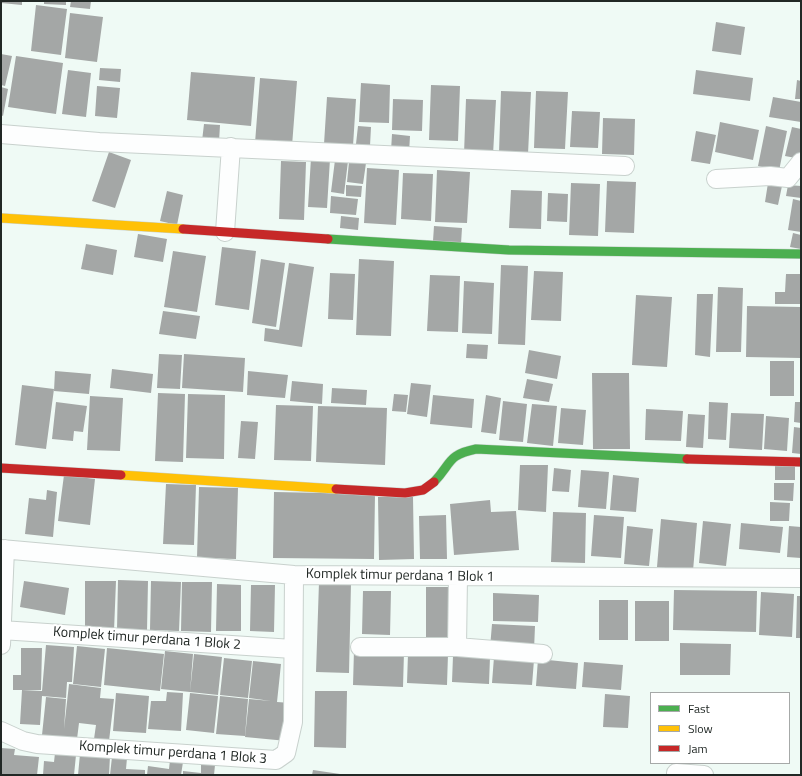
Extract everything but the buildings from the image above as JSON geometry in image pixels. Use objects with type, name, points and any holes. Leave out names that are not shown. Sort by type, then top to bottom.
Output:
[{"type":"street","points":[[1,134],[99,142],[625,166]]},
{"type":"street","points":[[225,232],[231,147]]},
{"type":"street","points":[[716,179],[770,176],[788,178],[801,162]]},
{"type":"street","points":[[1,218],[509,250],[801,254]]},
{"type":"street","points":[[1,468],[405,493],[423,490],[435,481],[451,460],[460,452],[476,449],[678,459],[801,462]]},
{"type":"street","points":[[1,635],[3,549]]},
{"type":"street","name":"Komplek timur perdana 1 Blok 1","points":[[3,549],[294,575],[801,578]]},
{"type":"street","name":"Komplek timur perdana 1 Blok 3","points":[[1,731],[23,741],[37,744],[276,760],[286,753],[291,739],[293,722],[294,575]]},
{"type":"street","points":[[457,647],[458,577]]},
{"type":"street","name":"Komplek timur perdana 1 Blok 2","points":[[1,635],[293,649]]},
{"type":"street","points":[[360,647],[457,647],[543,654]]},
{"type":"street","points":[[676,773],[704,775]]},
{"type":"traffic: fast","points":[[328,239],[509,250],[801,254]]},
{"type":"traffic: fast","points":[[434,482],[455,457],[467,451],[476,449],[687,459]]},
{"type":"traffic: slow","points":[[1,218],[183,229]]},
{"type":"traffic: slow","points":[[121,475],[336,489]]},
{"type":"traffic: jam","points":[[183,229],[328,239]]},
{"type":"traffic: jam","points":[[687,459],[801,462]]},
{"type":"traffic: jam","points":[[1,468],[121,475]]},
{"type":"traffic: jam","points":[[336,489],[405,493],[423,490],[434,482]]}]
